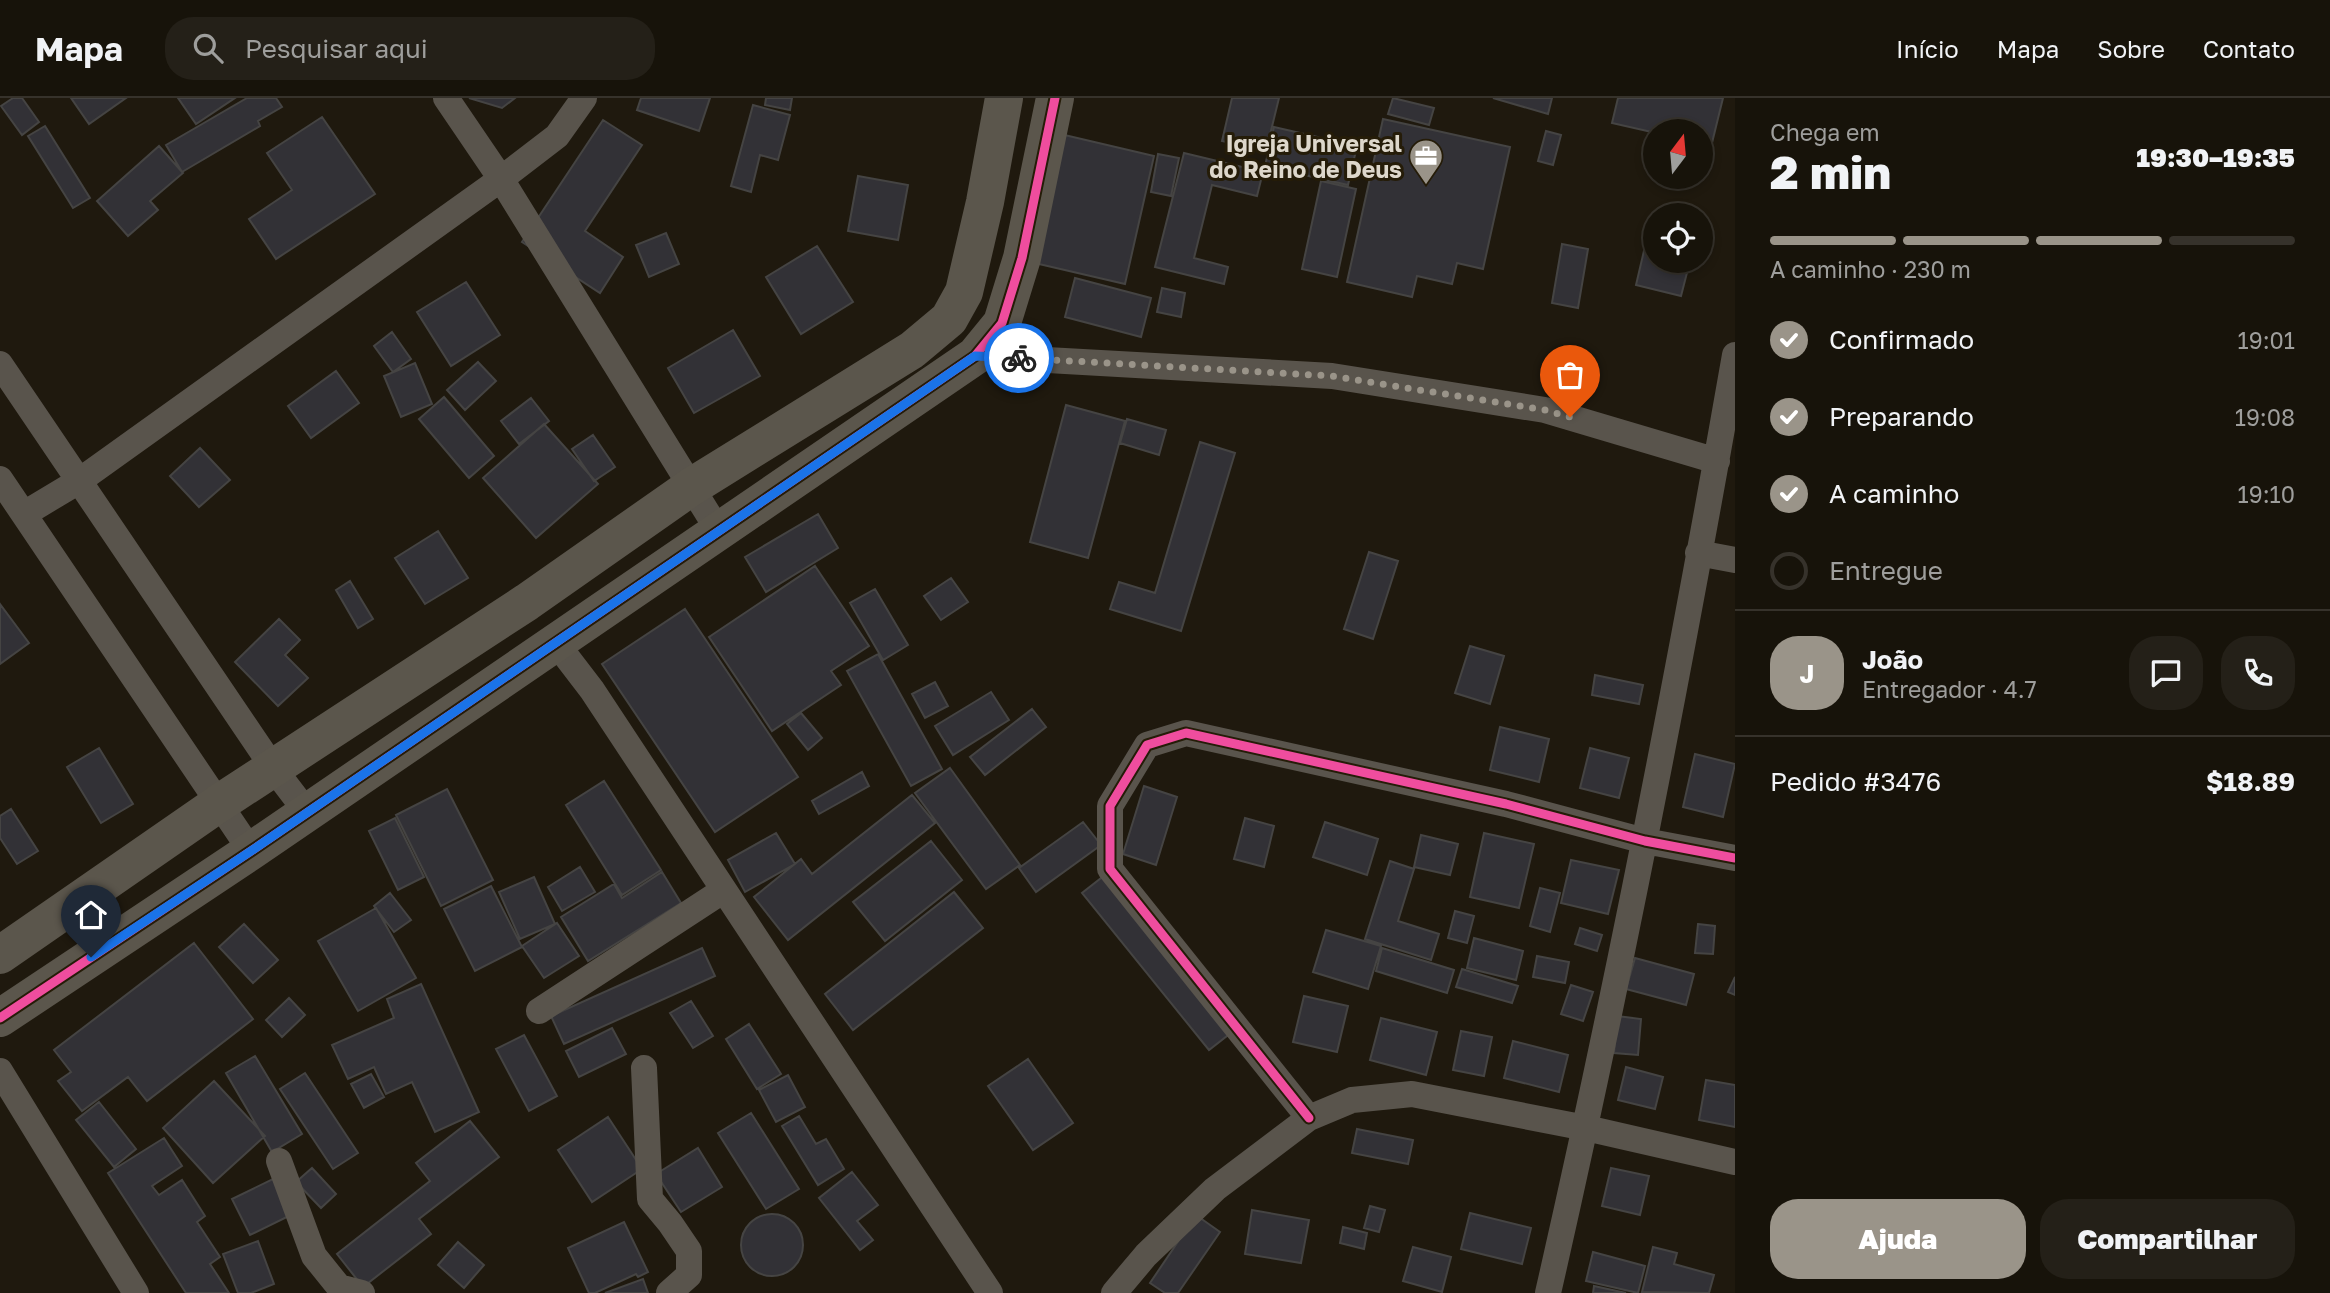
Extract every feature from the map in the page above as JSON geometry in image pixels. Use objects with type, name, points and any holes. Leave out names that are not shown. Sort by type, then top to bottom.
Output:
[{"type":"street","points":[[446,98],[501,179],[718,530]]},
{"type":"street","points":[[24,514],[79,481],[501,179],[557,136],[584,98]]},
{"type":"street","points":[[0,955],[218,804],[527,602],[691,487],[912,349],[949,319],[964,292],[1004,98]]},
{"type":"street","points":[[0,1018],[251,851],[975,356],[1002,323],[1022,258],[1055,98]]},
{"type":"street","points":[[993,154],[1041,164]]},
{"type":"street","points":[[1548,1293],[1586,1128],[1645,841],[1735,355]]},
{"type":"street","points":[[975,356],[1332,376],[1545,410],[1717,461]]},
{"type":"street","points":[[0,364],[274,769],[306,811]]},
{"type":"street","points":[[0,479],[251,851]]},
{"type":"street","points":[[1698,553],[1735,560]]},
{"type":"street","points":[[556,643],[592,690],[989,1293]]},
{"type":"street","points":[[1310,1118],[1110,869],[1110,806],[1147,746],[1186,733],[1506,804],[1645,841],[1735,858]]},
{"type":"street","points":[[539,1011],[724,890]]},
{"type":"street","points":[[644,1068],[650,1199],[689,1251],[689,1275],[669,1293]]},
{"type":"street","points":[[0,1071],[136,1293]]},
{"type":"street","points":[[1114,1293],[1146,1255],[1215,1189],[1310,1118],[1353,1100],[1412,1094],[1586,1128],[1735,1162]]},
{"type":"street","points":[[279,1161],[314,1256],[339,1287],[362,1293]]},
{"type":"building","points":[[13,98],[22,98],[39,122],[22,135],[1,106]]},
{"type":"building","points":[[71,98],[126,98],[89,124]]},
{"type":"building","points":[[178,98],[235,98],[196,124]]},
{"type":"building","points":[[247,98],[276,98],[282,107],[258,121],[260,126],[182,172],[166,145]]},
{"type":"building","points":[[469,98],[515,98],[502,108]]},
{"type":"building","points":[[641,98],[710,98],[699,131],[637,110]]},
{"type":"building","points":[[766,98],[792,98],[790,110],[765,105]]},
{"type":"building","points":[[1232,98],[1279,98],[1266,151],[1222,141]]},
{"type":"building","points":[[1393,98],[1434,108],[1429,125],[1388,114]]},
{"type":"building","points":[[1493,98],[1552,98],[1548,114]]},
{"type":"building","points":[[1618,98],[1723,98],[1713,139],[1713,119],[1643,119],[1643,130],[1612,123]]},
{"type":"building","points":[[753,105],[790,115],[778,160],[760,155],[751,192],[731,186]]},
{"type":"building","points":[[322,117],[375,194],[276,259],[249,219],[292,190],[267,153]]},
{"type":"building","points":[[1383,119],[1510,147],[1483,269],[1457,263],[1452,284],[1417,276],[1412,297],[1347,282]]},
{"type":"building","points":[[603,120],[642,145],[585,231],[623,257],[600,293],[522,242]]},
{"type":"building","points":[[45,126],[90,198],[73,208],[28,136]]},
{"type":"building","points":[[1274,127],[1357,146],[1348,185],[1265,166]]},
{"type":"building","points":[[1546,131],[1561,135],[1553,165],[1538,161]]},
{"type":"building","points":[[1056,133],[1154,156],[1125,284],[1026,261]]},
{"type":"building","points":[[159,146],[183,173],[150,201],[158,210],[128,236],[97,201]]},
{"type":"building","points":[[1184,153],[1263,172],[1257,196],[1212,185],[1194,258],[1228,267],[1224,284],[1155,267]]},
{"type":"building","points":[[1158,154],[1179,158],[1171,196],[1151,192]]},
{"type":"building","points":[[858,176],[908,185],[898,240],[848,231]]},
{"type":"building","points":[[1321,181],[1356,189],[1337,277],[1302,269]]},
{"type":"building","points":[[666,233],[679,264],[649,277],[636,245]]},
{"type":"building","points":[[1562,244],[1588,249],[1578,308],[1552,303]]},
{"type":"building","points":[[817,246],[853,302],[801,334],[766,277]]},
{"type":"building","points":[[1643,255],[1643,273],[1687,273],[1681,296],[1636,285]]},
{"type":"building","points":[[1075,278],[1151,298],[1141,337],[1065,317]]},
{"type":"building","points":[[466,282],[500,335],[451,366],[417,312]]},
{"type":"building","points":[[1162,288],[1185,293],[1181,317],[1157,312]]},
{"type":"building","points":[[733,330],[760,376],[694,413],[668,368]]},
{"type":"building","points":[[392,332],[411,359],[393,372],[374,346]]},
{"type":"building","points":[[478,362],[496,381],[465,410],[447,390]]},
{"type":"building","points":[[415,363],[432,404],[401,417],[384,376]]},
{"type":"building","points":[[336,371],[359,403],[311,438],[288,406]]},
{"type":"building","points":[[444,397],[494,456],[469,478],[419,419]]},
{"type":"building","points":[[531,398],[549,421],[519,444],[501,421]]},
{"type":"building","points":[[1066,405],[1125,421],[1088,558],[1030,542]]},
{"type":"building","points":[[1127,419],[1166,430],[1159,455],[1120,443]]},
{"type":"building","points":[[544,424],[598,484],[536,538],[483,478]]},
{"type":"building","points":[[593,435],[615,467],[594,481],[572,449]]},
{"type":"building","points":[[1200,442],[1235,453],[1181,631],[1110,609],[1119,582],[1155,593]]},
{"type":"building","points":[[200,448],[230,480],[199,507],[170,476]]},
{"type":"building","points":[[818,514],[838,548],[766,592],[745,557]]},
{"type":"building","points":[[438,531],[468,578],[425,604],[395,558]]},
{"type":"building","points":[[1369,552],[1398,561],[1373,639],[1344,629]]},
{"type":"building","points":[[815,566],[869,646],[831,671],[841,685],[772,731],[709,637]]},
{"type":"building","points":[[951,578],[968,602],[941,620],[924,596]]},
{"type":"building","points":[[350,581],[373,619],[358,628],[336,590]]},
{"type":"building","points":[[875,589],[908,645],[883,660],[850,603]]},
{"type":"building","points":[[0,604],[29,643],[0,664]]},
{"type":"building","points":[[685,609],[798,777],[715,832],[602,664]]},
{"type":"building","points":[[279,619],[300,640],[285,655],[308,678],[278,706],[235,662]]},
{"type":"building","points":[[1470,646],[1504,656],[1490,704],[1455,693]]},
{"type":"building","points":[[878,654],[942,769],[911,786],[847,671]]},
{"type":"building","points":[[1595,675],[1643,685],[1639,704],[1592,695]]},
{"type":"building","points":[[935,682],[948,706],[925,718],[912,694]]},
{"type":"building","points":[[991,692],[1009,720],[953,755],[935,726]]},
{"type":"building","points":[[1032,709],[1046,727],[985,775],[970,757]]},
{"type":"building","points":[[801,713],[822,738],[808,750],[787,724]]},
{"type":"building","points":[[1500,727],[1549,739],[1539,782],[1490,770]]},
{"type":"building","points":[[99,748],[133,804],[101,823],[67,767]]},
{"type":"building","points":[[1590,748],[1629,758],[1619,798],[1580,788]]},
{"type":"building","points":[[1695,754],[1735,764],[1723,817],[1683,807]]},
{"type":"building","points":[[950,768],[1020,865],[986,889],[915,793]]},
{"type":"building","points":[[862,772],[869,786],[819,814],[812,801]]},
{"type":"building","points":[[604,781],[661,870],[622,895],[566,805]]},
{"type":"building","points":[[1144,786],[1177,797],[1156,865],[1123,854]]},
{"type":"building","points":[[447,789],[493,880],[441,906],[396,815]]},
{"type":"building","points":[[912,795],[935,823],[788,940],[754,897],[801,859],[812,874]]},
{"type":"building","points":[[11,809],[38,851],[17,864],[0,838],[0,816]]},
{"type":"building","points":[[395,818],[424,877],[398,890],[369,831]]},
{"type":"building","points":[[1245,818],[1274,826],[1264,867],[1234,859]]},
{"type":"building","points":[[1083,822],[1101,845],[1036,892],[1019,868]]},
{"type":"building","points":[[1325,822],[1378,839],[1367,875],[1313,857]]},
{"type":"building","points":[[776,833],[795,864],[745,892],[728,860]]},
{"type":"building","points":[[1484,833],[1534,844],[1519,908],[1470,897]]},
{"type":"building","points":[[1421,835],[1458,844],[1450,875],[1414,867]]},
{"type":"building","points":[[931,841],[962,880],[885,941],[853,902]]},
{"type":"building","points":[[1571,860],[1619,870],[1608,914],[1561,903]]},
{"type":"building","points":[[1390,861],[1414,869],[1398,921],[1439,934],[1431,960],[1365,939]]},
{"type":"building","points":[[580,867],[595,892],[562,911],[548,887]]},
{"type":"building","points":[[662,872],[681,903],[588,961],[561,917],[614,884],[622,898]]},
{"type":"building","points":[[1105,875],[1232,1032],[1209,1050],[1082,893]]},
{"type":"building","points":[[534,877],[555,924],[520,939],[499,892]]},
{"type":"building","points":[[491,886],[522,947],[475,971],[444,909]]},
{"type":"building","points":[[1540,888],[1560,893],[1550,932],[1530,926]]},
{"type":"building","points":[[954,892],[983,928],[853,1030],[825,994]]},
{"type":"building","points":[[390,893],[411,920],[394,932],[374,906]]},
{"type":"building","points":[[376,908],[416,978],[358,1011],[318,941]]},
{"type":"building","points":[[1455,911],[1474,916],[1467,943],[1448,938]]},
{"type":"building","points":[[557,923],[579,956],[544,978],[522,946]]},
{"type":"building","points":[[244,924],[278,960],[253,983],[219,947]]},
{"type":"building","points":[[1698,924],[1715,926],[1713,954],[1695,953]]},
{"type":"building","points":[[1580,928],[1602,935],[1597,951],[1575,944]]},
{"type":"building","points":[[1326,930],[1381,946],[1368,989],[1313,972]]},
{"type":"building","points":[[1474,938],[1523,951],[1516,980],[1467,968]]},
{"type":"building","points":[[194,943],[253,1019],[147,1101],[128,1077],[82,1111],[58,1081],[71,1072],[54,1050]]},
{"type":"building","points":[[702,948],[715,976],[564,1044],[551,1016]]},
{"type":"building","points":[[1382,948],[1454,970],[1447,993],[1376,971]]},
{"type":"building","points":[[1537,956],[1569,962],[1565,983],[1533,977]]},
{"type":"building","points":[[1635,958],[1694,974],[1686,1005],[1626,989]]},
{"type":"building","points":[[1462,969],[1518,986],[1512,1003],[1456,987]]},
{"type":"building","points":[[1735,977],[1735,995],[1728,992]]},
{"type":"building","points":[[421,984],[479,1112],[435,1132],[412,1082],[386,1094],[374,1067],[348,1079],[332,1045],[394,1018],[387,999]]},
{"type":"building","points":[[1571,985],[1593,992],[1583,1021],[1561,1014]]},
{"type":"building","points":[[1304,996],[1348,1006],[1337,1052],[1293,1042]]},
{"type":"building","points":[[289,998],[305,1015],[282,1037],[266,1020]]},
{"type":"building","points":[[691,1001],[713,1036],[693,1048],[670,1013]]},
{"type":"building","points":[[1617,1016],[1641,1019],[1638,1055],[1614,1053]]},
{"type":"building","points":[[1381,1018],[1437,1032],[1426,1075],[1370,1060]]},
{"type":"building","points":[[749,1024],[781,1074],[757,1089],[726,1039]]},
{"type":"building","points":[[612,1028],[626,1054],[579,1077],[566,1051]]},
{"type":"building","points":[[1461,1031],[1492,1037],[1484,1076],[1453,1070]]},
{"type":"building","points":[[524,1035],[557,1096],[529,1111],[496,1049]]},
{"type":"building","points":[[1513,1041],[1568,1055],[1559,1092],[1504,1078]]},
{"type":"building","points":[[255,1056],[302,1134],[272,1152],[226,1073]]},
{"type":"building","points":[[1028,1059],[1073,1123],[1033,1150],[988,1086]]},
{"type":"building","points":[[1626,1067],[1663,1077],[1655,1109],[1618,1100]]},
{"type":"building","points":[[305,1073],[358,1153],[333,1169],[280,1089]]},
{"type":"building","points":[[371,1074],[384,1097],[364,1108],[351,1084]]},
{"type":"building","points":[[788,1075],[805,1107],[776,1122],[759,1090]]},
{"type":"building","points":[[1706,1080],[1735,1085],[1735,1127],[1699,1120]]},
{"type":"building","points":[[214,1081],[265,1136],[213,1183],[163,1128]]},
{"type":"building","points":[[99,1102],[136,1149],[114,1167],[76,1120]]},
{"type":"building","points":[[751,1113],[799,1189],[766,1209],[718,1133]]},
{"type":"building","points":[[799,1116],[816,1144],[826,1139],[844,1169],[818,1185],[782,1126]]},
{"type":"building","points":[[608,1117],[642,1169],[592,1202],[558,1150]]},
{"type":"building","points":[[470,1121],[499,1157],[419,1219],[431,1234],[363,1287],[337,1254],[430,1181],[416,1163]]},
{"type":"building","points":[[1357,1129],[1413,1140],[1408,1164],[1352,1153]]},
{"type":"building","points":[[164,1138],[182,1166],[152,1186],[159,1195],[182,1180],[205,1216],[197,1222],[220,1257],[210,1264],[229,1293],[186,1293],[108,1173]]},
{"type":"building","points":[[698,1148],[722,1187],[681,1212],[656,1174]]},
{"type":"building","points":[[312,1168],[336,1194],[321,1208],[296,1182]]},
{"type":"building","points":[[1611,1168],[1649,1176],[1640,1215],[1602,1206]]},
{"type":"building","points":[[852,1172],[878,1205],[857,1221],[873,1240],[860,1250],[819,1198]]},
{"type":"building","points":[[277,1177],[295,1213],[250,1235],[232,1199]]},
{"type":"building","points":[[1370,1206],[1385,1210],[1379,1232],[1364,1228]]},
{"type":"building","points":[[1252,1210],[1309,1220],[1301,1263],[1245,1254]]},
{"type":"building","points":[[1470,1213],[1531,1228],[1522,1264],[1461,1249]]},
{"type":"building","points":[[772,1214],[794,1223],[803,1245],[794,1267],[772,1276],[750,1267],[741,1245],[750,1223]]},
{"type":"building","points":[[1196,1215],[1220,1232],[1178,1293],[1165,1293],[1150,1283]]},
{"type":"building","points":[[624,1222],[648,1272],[638,1277],[636,1274],[595,1293],[589,1293],[568,1248]]},
{"type":"building","points":[[1343,1227],[1367,1233],[1364,1249],[1340,1243]]},
{"type":"building","points":[[258,1241],[274,1284],[251,1293],[238,1293],[223,1254]]},
{"type":"building","points":[[458,1242],[484,1265],[464,1288],[438,1265]]},
{"type":"building","points":[[1413,1247],[1451,1257],[1442,1292],[1403,1281]]},
{"type":"building","points":[[1653,1247],[1677,1253],[1674,1264],[1714,1275],[1709,1293],[1642,1292]]},
{"type":"building","points":[[1593,1252],[1645,1266],[1638,1293],[1586,1281]]},
{"type":"building","points":[[643,1279],[648,1293],[605,1293]]},
{"type":"building","points":[[1594,1286],[1626,1293],[1593,1293]]},
{"type":"cycle path","points":[[0,1018],[251,851],[975,356],[1002,323],[1022,258],[1055,98]]},
{"type":"cycle path","points":[[1309,1118],[1110,869],[1110,806],[1147,745],[1186,733],[1506,804],[1645,841],[1735,858]]},
{"type":"way so far","points":[[1019,358],[1332,376],[1545,410],[1570,417]]},
{"type":"place","name":"Igreja Universal do Reino de Deus","points":[[1426,186]]},
{"type":"route","points":[[91,957],[251,851],[975,356],[1019,358]]}]
